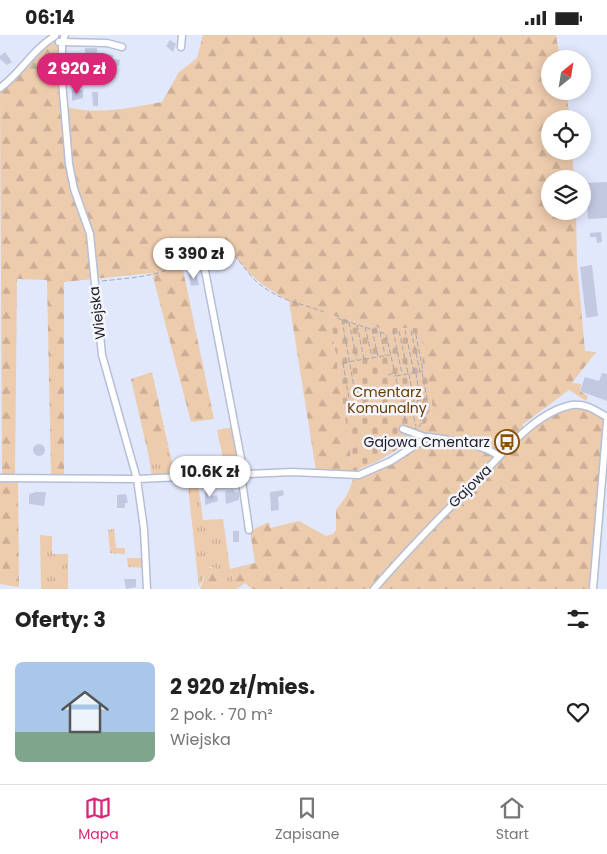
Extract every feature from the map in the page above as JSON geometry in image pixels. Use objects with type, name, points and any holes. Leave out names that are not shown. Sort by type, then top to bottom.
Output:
[{"type":"street","name":"Wiejska","points":[[64,35],[62,43],[69,164],[74,189],[90,234],[102,355],[137,479],[144,529],[148,589]]},
{"type":"street","points":[[181,47],[182,35]]},
{"type":"street","points":[[0,88],[7,83],[37,48],[54,36],[62,43],[84,41],[122,47]]},
{"type":"street","points":[[203,260],[242,474],[249,530]]},
{"type":"street","name":"Gajowa","points":[[374,589],[427,530],[499,457],[539,422],[564,407],[586,405],[607,419]]},
{"type":"street","points":[[592,589],[607,419]]},
{"type":"street","points":[[405,430],[422,440],[466,444],[494,452],[499,457]]},
{"type":"street","points":[[0,478],[137,479],[292,472],[361,475],[391,461],[422,440]]},
{"type":"path","points":[[337,318],[386,334],[402,404],[405,430]]},
{"type":"path","points":[[342,319],[358,410]]},
{"type":"path","points":[[348,321],[357,360]]},
{"type":"path","points":[[357,324],[364,359]]},
{"type":"path","points":[[364,326],[372,358]]},
{"type":"path","points":[[372,329],[378,357]]},
{"type":"path","points":[[393,330],[402,375]]},
{"type":"path","points":[[405,330],[415,373],[422,423]]},
{"type":"path","points":[[415,330],[423,371],[421,371]]},
{"type":"path","points":[[379,331],[385,356]]},
{"type":"path","points":[[399,331],[414,401]]},
{"type":"path","points":[[410,402],[417,431],[429,410],[411,331]]},
{"type":"path","points":[[351,411],[342,362],[390,355]]},
{"type":"path","points":[[395,376],[421,371]]},
{"type":"path","points":[[388,375],[395,373]]},
{"type":"path","points":[[402,404],[427,399]]},
{"type":"green space","points":[[203,35],[556,35],[558,50],[541,50],[541,100],[567,100],[569,110],[541,110],[541,160],[573,160],[573,170],[541,170],[541,220],[576,220],[577,263],[585,351],[596,352],[572,383],[581,384],[580,391],[588,396],[586,401],[569,390],[522,425],[525,428],[498,452],[421,432],[433,410],[419,329],[379,328],[330,315],[353,472],[316,471],[289,301],[260,282],[224,246],[217,244],[208,245],[181,260],[214,419],[191,422],[152,273],[64,282],[64,477],[51,477],[47,280],[17,279],[15,475],[2,477],[0,90],[43,49],[55,42],[60,45],[67,107],[79,109],[102,111],[162,102],[179,72],[197,58]]},
{"type":"green space","name":"Cmentarz Komunalny","points":[[330,315],[379,328],[419,328],[433,410],[415,443],[411,441],[378,461],[353,472]]},
{"type":"green space","points":[[152,372],[168,445],[148,453],[131,379]]},
{"type":"green space","points":[[575,408],[588,410],[605,419],[591,589],[378,589],[519,441],[545,420]]},
{"type":"green space","points":[[234,427],[240,471],[226,473],[217,430]]},
{"type":"green space","points":[[429,440],[458,444],[496,456],[435,517],[370,589],[252,589],[245,583],[237,589],[230,569],[255,563],[250,531],[269,522],[270,528],[299,521],[326,536],[333,534],[336,530],[336,510],[347,495],[354,477]]},
{"type":"green space","points":[[168,445],[175,475],[152,477],[148,453]]},
{"type":"green space","points":[[197,477],[203,520],[223,519],[230,569],[237,589],[223,589],[215,568],[209,567],[199,587],[187,478]]},
{"type":"green space","points":[[0,479],[18,479],[19,587],[0,584]]},
{"type":"green space","points":[[114,529],[116,548],[125,548],[125,554],[110,553],[108,530]]},
{"type":"green space","points":[[139,529],[143,529],[147,568],[128,567],[127,558],[142,558]]},
{"type":"green space","points":[[40,535],[52,536],[52,554],[68,554],[68,589],[41,589]]},
{"type":"green space","points":[[209,565],[209,568],[215,568],[223,589],[200,589]]},
{"type":"building","points":[[170,40],[176,44],[173,52],[166,46]]},
{"type":"building","points":[[85,48],[97,48],[97,54],[85,53]]},
{"type":"building","points":[[5,52],[12,62],[7,65],[0,59],[0,56]]},
{"type":"building","points":[[108,54],[113,55],[113,59],[120,60],[119,66],[103,64]]},
{"type":"building","points":[[72,90],[83,90],[83,98],[72,101]]},
{"type":"building","points":[[92,92],[98,92],[98,106],[93,106]]},
{"type":"building","points":[[607,182],[607,218],[591,219],[591,183]]},
{"type":"building","points":[[601,232],[602,242],[597,243],[596,237],[590,237],[590,233]]},
{"type":"building","points":[[592,265],[598,316],[586,318],[580,267]]},
{"type":"building","points":[[196,273],[199,285],[191,286],[188,274]]},
{"type":"building","points":[[602,373],[607,374],[607,401],[580,391],[585,377],[599,381]]},
{"type":"building","points":[[39,444],[45,450],[39,456],[33,450]]},
{"type":"building","points":[[205,490],[212,496],[217,495],[218,501],[205,505]]},
{"type":"building","points":[[234,490],[234,492],[239,492],[239,500],[226,504],[225,491]]},
{"type":"building","points":[[283,490],[284,495],[278,497],[279,510],[271,511],[270,492]]},
{"type":"building","points":[[46,492],[44,506],[29,504],[29,494]]},
{"type":"building","points":[[126,494],[128,503],[125,503],[125,508],[117,508],[117,495]]},
{"type":"building","points":[[233,531],[239,531],[239,542],[233,542]]},
{"type":"building","points":[[124,579],[136,579],[136,587],[126,589]]},
{"type":"place","name":"Gajowa Cmentarz","points":[[507,442]]}]
